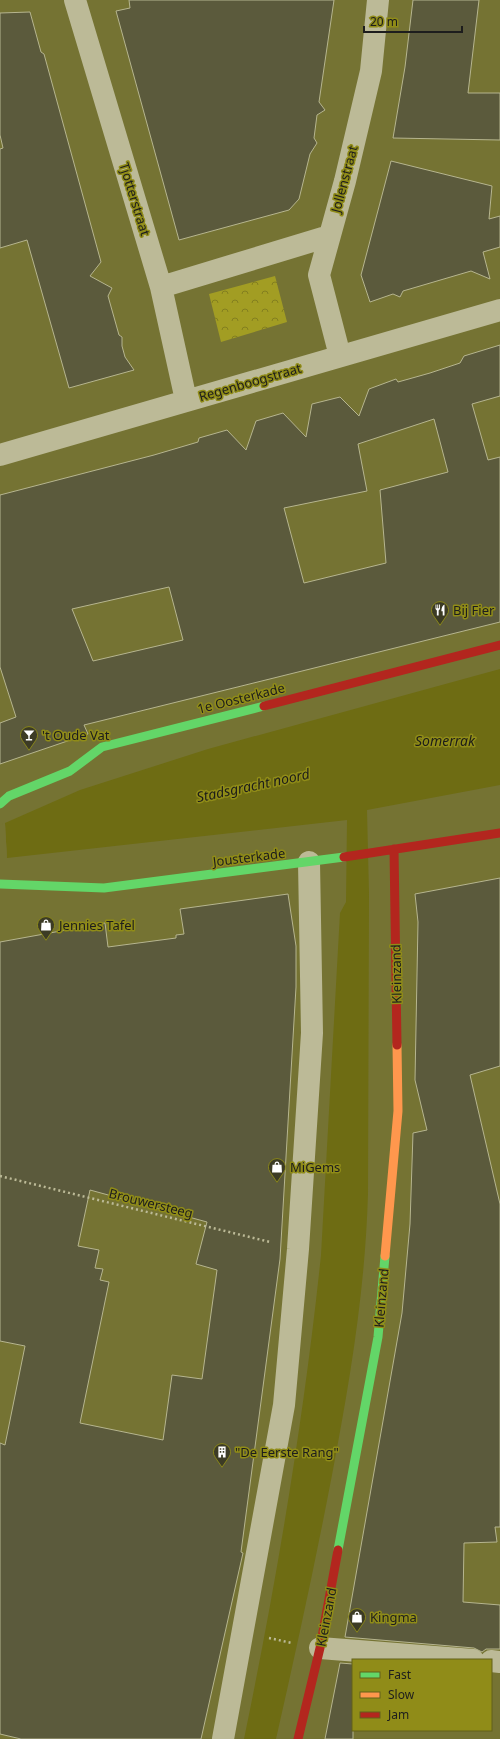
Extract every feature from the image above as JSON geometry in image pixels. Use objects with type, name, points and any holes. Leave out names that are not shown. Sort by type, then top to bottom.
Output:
[{"type":"street","name":"Tjotterstraat","points":[[75,0],[161,287],[186,400]]},
{"type":"street","name":"Jollenstraat","points":[[340,356],[319,275],[345,181],[371,71],[378,0]]},
{"type":"street","points":[[161,287],[329,236]]},
{"type":"street","name":"Regenboogstraat","points":[[0,455],[500,310]]},
{"type":"street","name":"1e Oosterkade","points":[[0,804],[9,796],[70,771],[102,747],[500,645]]},
{"type":"street","name":"Jousterkade","points":[[0,884],[104,888],[309,862],[500,833]]},
{"type":"street","name":"Kleinzand","points":[[298,1739],[310,1646],[378,1337],[398,1111],[394,849]]},
{"type":"street","points":[[223,1739],[284,1405],[298,1249],[312,1033],[309,862]]},
{"type":"street","points":[[310,1646],[461,1659]]},
{"type":"path","name":"Brouwersteeg","points":[[0,1176],[298,1249]]},
{"type":"path","points":[[263,1636],[310,1646]]},
{"type":"green space","points":[[275,276],[287,322],[221,342],[209,294]]},
{"type":"water","points":[[500,669],[500,785],[367,810],[369,893],[368,1194],[364,1266],[356,1336],[326,1508],[276,1739],[244,1739],[268,1619],[298,1438],[321,1255],[340,913],[346,902],[347,820],[7,858],[5,823],[80,790],[208,749]]},
{"type":"pier","points":[[5,823],[7,858],[0,858],[0,825]]},
{"type":"building","points":[[129,0],[334,0],[319,102],[325,110],[317,115],[314,138],[317,143],[310,154],[299,199],[289,210],[179,240],[116,11],[130,8]]},
{"type":"building","points":[[413,0],[479,0],[468,93],[500,93],[500,140],[393,138],[405,67]]},
{"type":"building","points":[[30,12],[41,52],[44,54],[101,262],[90,276],[112,288],[108,296],[119,335],[122,337],[122,346],[125,357],[134,370],[69,388],[27,240],[0,248],[0,149],[3,148],[0,135],[0,13]]},
{"type":"building","points":[[391,161],[492,186],[489,219],[500,216],[500,247],[483,252],[490,279],[471,271],[403,291],[400,297],[393,294],[370,302],[361,275]]},
{"type":"building","points":[[500,345],[500,396],[472,404],[488,460],[500,457],[500,622],[84,725],[88,734],[0,764],[0,723],[16,717],[0,667],[0,495],[154,455],[198,442],[199,438],[227,430],[246,450],[256,421],[283,413],[306,437],[312,404],[340,397],[359,416],[369,389],[396,379],[398,382],[460,363],[464,356]],"holes":[[[434,419],[448,472],[380,490],[386,563],[304,583],[284,508],[367,491],[358,444]],[[169,587],[183,640],[93,661],[72,609]]]},
{"type":"building","points":[[500,878],[500,1066],[470,1075],[500,1204],[500,1527],[495,1527],[497,1542],[464,1543],[463,1602],[500,1605],[500,1649],[486,1649],[482,1652],[474,1648],[345,1637],[402,1313],[410,1224],[413,1133],[427,1130],[415,1080],[418,922],[415,894]]},
{"type":"building","points":[[288,894],[296,946],[296,987],[280,1259],[241,1552],[243,1553],[201,1739],[21,1739],[0,1734],[0,1443],[5,1445],[25,1346],[0,1341],[0,942],[105,923],[108,947],[176,938],[176,935],[184,934],[180,909]],"holes":[[[90,1190],[207,1222],[196,1264],[217,1270],[202,1379],[172,1375],[163,1440],[80,1423],[109,1282],[100,1280],[103,1269],[95,1268],[99,1250],[78,1246]]]},
{"type":"building","points":[[340,1663],[352,1664],[353,1739],[325,1739]]},
{"type":"traffic: fast","points":[[0,804],[9,796],[70,771],[102,747],[264,706]]},
{"type":"traffic: fast","points":[[0,884],[104,888],[344,857]]},
{"type":"traffic: fast","points":[[338,1550],[378,1337],[385,1256]]},
{"type":"traffic: slow","points":[[385,1256],[398,1111],[397,1045]]},
{"type":"traffic: jam","points":[[264,706],[500,645]]},
{"type":"traffic: jam","points":[[344,857],[500,833]]},
{"type":"traffic: jam","points":[[394,849],[397,1045]]},
{"type":"traffic: jam","points":[[298,1739],[320,1648],[338,1550]]},
{"type":"place","name":"Bij Fier","points":[[440,625]]},
{"type":"place","name":"'t Oude Vat","points":[[29,750]]},
{"type":"place","name":"Jennies Tafel","points":[[46,940]]},
{"type":"place","name":"MiGems","points":[[277,1182]]},
{"type":"place","name":"\"De Eerste Rang\"","points":[[222,1467]]},
{"type":"place","name":"Kingma","points":[[357,1632]]},
{"type":"water label","name":"Somerrak","points":[[445,740]]},
{"type":"water label","name":"Stadsgracht noord","points":[[253,785]]}]
